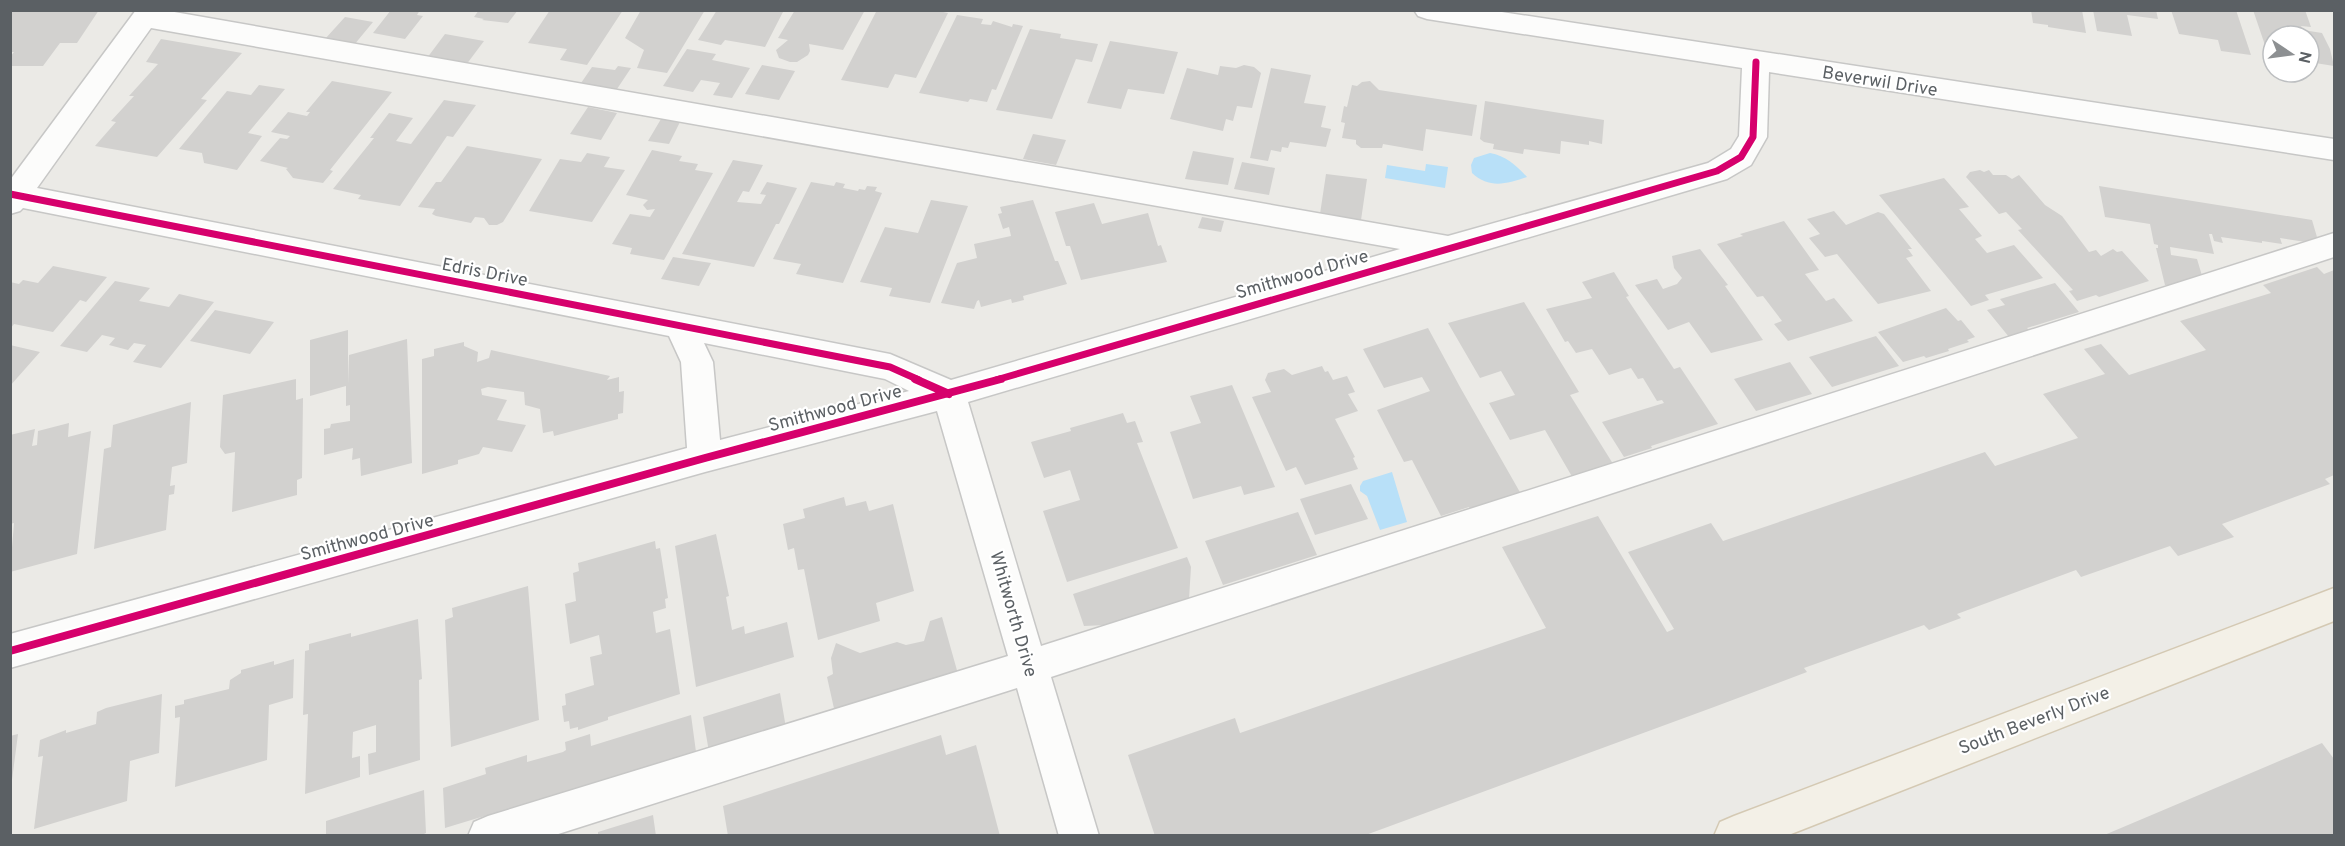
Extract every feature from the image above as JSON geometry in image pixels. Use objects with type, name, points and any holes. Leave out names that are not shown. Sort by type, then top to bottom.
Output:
[{"type":"main road","name":"South Beverly Drive","points":[[1734,836],[2334,605]]},
{"type":"street","name":"Beverwil Drive","points":[[1427,10],[2334,149]]},
{"type":"street","points":[[12,197],[148,14],[1449,247]]},
{"type":"street","name":"Smithwood Drive","points":[[10,651],[705,458],[949,394],[1717,171],[1742,158],[1753,137],[1756,62]]},
{"type":"street","name":"Edris Drive","points":[[12,197],[890,367],[949,394]]},
{"type":"street","points":[[488,836],[1029,667],[2334,245]]},
{"type":"street","points":[[680,326],[698,362],[705,458]]},
{"type":"street","name":"Whitworth Drive","points":[[949,394],[1079,836]]},
{"type":"water","points":[[1490,153],[1501,156],[1527,177],[1498,184],[1478,178],[1472,173],[1471,165],[1474,158]]},
{"type":"water","points":[[1426,164],[1448,167],[1445,188],[1385,178],[1387,165],[1425,171]]},
{"type":"water","points":[[1392,472],[1407,522],[1380,530],[1367,496],[1360,491],[1360,486],[1363,481]]},
{"type":"building","points":[[10,10],[99,10],[77,43],[60,43],[43,66],[10,66],[10,57],[14,52],[10,52]]},
{"type":"building","points":[[391,10],[420,10],[417,15],[423,16],[405,39],[373,33]]},
{"type":"building","points":[[479,10],[518,10],[508,23],[474,17]]},
{"type":"building","points":[[550,10],[623,10],[587,65],[560,60],[567,49],[528,43]]},
{"type":"building","points":[[641,10],[705,10],[667,73],[637,68],[644,50],[625,38]]},
{"type":"building","points":[[717,10],[784,10],[765,47],[725,40],[721,45],[698,40]]},
{"type":"building","points":[[795,10],[865,10],[843,50],[809,44],[808,55],[797,62],[790,62],[779,58],[776,50],[788,40],[778,38]]},
{"type":"building","points":[[877,10],[933,10],[948,13],[916,78],[895,74],[888,88],[841,80]]},
{"type":"building","points":[[2031,10],[2082,10],[2086,33],[2033,23]]},
{"type":"building","points":[[2093,10],[2156,10],[2158,19],[2127,15],[2132,36],[2097,31]]},
{"type":"building","points":[[2171,10],[2236,10],[2251,55],[2221,51],[2218,40],[2179,34]]},
{"type":"building","points":[[2253,10],[2305,10],[2310,24],[2261,24],[2261,33]]},
{"type":"building","points":[[957,15],[983,19],[981,24],[991,25],[993,21],[1012,27],[1013,24],[1023,26],[996,90],[992,89],[987,102],[970,99],[968,102],[919,93]]},
{"type":"building","points":[[345,17],[373,22],[354,45],[325,39]]},
{"type":"building","points":[[1030,29],[1061,34],[1060,38],[1098,44],[1092,62],[1076,59],[1052,119],[996,110]]},
{"type":"building","points":[[2321,33],[2330,49],[2334,66],[2321,64]]},
{"type":"building","points":[[445,34],[484,41],[466,65],[427,58]]},
{"type":"building","points":[[161,39],[242,53],[201,99],[207,100],[157,157],[95,146],[116,122],[111,121],[134,96],[129,96],[158,64],[146,62]]},
{"type":"building","points":[[1110,41],[1178,52],[1164,94],[1128,89],[1121,109],[1087,103]]},
{"type":"building","points":[[687,49],[716,54],[712,60],[750,68],[732,98],[713,95],[720,83],[701,80],[693,92],[663,86]]},
{"type":"building","points":[[762,65],[795,71],[779,100],[745,94]]},
{"type":"building","points":[[1244,65],[1254,67],[1261,73],[1252,108],[1237,106],[1233,121],[1226,119],[1223,131],[1170,119],[1187,68],[1218,75],[1220,66],[1236,68]]},
{"type":"building","points":[[618,66],[631,68],[615,92],[579,86],[592,67],[615,70]]},
{"type":"building","points":[[1271,68],[1311,75],[1304,103],[1326,106],[1321,127],[1331,129],[1326,147],[1290,142],[1288,148],[1282,147],[1281,152],[1271,150],[1268,161],[1250,158]]},
{"type":"building","points":[[332,81],[392,92],[330,170],[333,171],[323,183],[293,178],[286,169],[288,168],[260,161],[280,138],[287,139],[290,136],[271,132],[288,112],[307,116],[310,112],[306,112]]},
{"type":"building","points":[[1370,81],[1379,90],[1477,105],[1472,136],[1426,129],[1423,151],[1383,144],[1382,148],[1361,148],[1356,144],[1356,140],[1342,138],[1345,123],[1341,122],[1344,106],[1347,107],[1352,85],[1357,86],[1362,82]]},
{"type":"building","points":[[259,85],[285,89],[248,133],[262,136],[237,170],[204,163],[202,153],[179,149],[227,91],[251,95]]},
{"type":"building","points":[[444,100],[476,105],[453,137],[447,136],[400,206],[358,199],[361,195],[333,189],[374,138],[370,138],[389,113],[413,118],[396,141],[411,144]]},
{"type":"building","points":[[1485,101],[1604,120],[1602,144],[1589,141],[1589,145],[1561,141],[1560,154],[1524,149],[1523,154],[1493,149],[1494,144],[1480,139]]},
{"type":"building","points":[[588,107],[617,113],[601,140],[570,134]]},
{"type":"building","points":[[661,119],[680,122],[669,144],[648,141]]},
{"type":"building","points":[[1033,134],[1066,140],[1056,165],[1023,159]]},
{"type":"building","points":[[467,146],[542,159],[503,222],[497,225],[489,225],[484,218],[475,217],[471,223],[436,216],[432,214],[435,209],[418,207],[436,182],[441,182]]},
{"type":"building","points":[[652,150],[682,156],[679,161],[698,164],[695,170],[713,173],[664,260],[630,254],[632,248],[612,244],[630,214],[650,217],[655,209],[647,210],[643,205],[648,200],[626,195]]},
{"type":"building","points":[[1193,151],[1234,158],[1228,185],[1185,179]]},
{"type":"building","points":[[587,153],[610,157],[604,167],[625,170],[592,222],[529,211],[560,159],[581,162]]},
{"type":"building","points":[[733,160],[763,165],[749,192],[743,191],[737,202],[761,204],[766,195],[760,194],[767,182],[797,188],[754,267],[682,254]]},
{"type":"building","points":[[1242,162],[1275,168],[1269,195],[1234,189]]},
{"type":"building","points":[[1980,170],[1984,172],[1989,170],[1993,175],[2006,175],[2012,179],[2019,175],[2045,205],[2062,216],[2089,252],[2096,250],[2101,256],[2113,249],[2117,252],[2122,251],[2149,281],[2099,297],[2096,295],[2077,301],[2069,291],[2073,290],[2018,230],[2022,229],[2006,212],[1999,214],[1966,177],[1970,172]]},
{"type":"building","points":[[1326,174],[1367,179],[1361,220],[1320,214]]},
{"type":"building","points":[[1944,178],[1969,207],[1959,209],[1982,236],[1975,239],[1987,253],[2014,245],[2043,278],[1985,295],[1989,300],[1971,306],[1879,195]]},
{"type":"building","points":[[811,182],[834,186],[836,182],[845,184],[843,188],[858,191],[859,189],[865,190],[867,186],[877,187],[875,191],[882,193],[843,283],[796,274],[801,264],[773,259]]},
{"type":"building","points":[[2099,186],[2312,220],[2319,244],[2280,238],[2282,244],[2221,237],[2223,243],[2214,241],[2212,234],[2209,234],[2214,254],[2170,247],[2171,255],[2197,259],[2203,279],[2178,287],[2165,285],[2156,248],[2158,245],[2154,244],[2150,224],[2105,217]]},
{"type":"building","points":[[931,200],[968,206],[930,303],[889,296],[892,288],[860,282],[885,227],[918,233]]},
{"type":"building","points":[[1033,200],[1055,261],[1058,261],[1067,284],[1023,296],[1024,300],[1012,303],[1011,299],[981,307],[979,300],[974,309],[941,303],[957,263],[977,258],[974,244],[1011,236],[1009,227],[1003,229],[998,214],[1002,213],[1000,207]]},
{"type":"building","points":[[1094,203],[1102,224],[1148,213],[1158,246],[1161,245],[1167,262],[1081,280],[1070,246],[1066,246],[1055,212]]},
{"type":"building","points":[[1834,211],[1846,225],[1878,212],[1884,214],[1912,249],[1908,249],[1913,256],[1906,258],[1931,291],[1878,304],[1837,254],[1825,257],[1809,238],[1820,234],[1807,219]]},
{"type":"building","points":[[1202,217],[1224,221],[1221,232],[1198,228]]},
{"type":"building","points":[[1784,221],[1819,270],[1805,274],[1826,301],[1834,298],[1853,321],[1788,341],[1774,324],[1782,321],[1763,296],[1757,297],[1717,244],[1743,236],[1740,234]]},
{"type":"building","points":[[1700,249],[1728,285],[1725,286],[1763,340],[1711,353],[1689,322],[1668,330],[1635,285],[1657,279],[1663,289],[1677,284],[1682,278],[1674,268],[1672,256]]},
{"type":"building","points":[[673,257],[711,263],[699,286],[661,279]]},
{"type":"building","points":[[53,266],[107,277],[86,302],[80,300],[53,332],[14,324],[10,329],[10,282],[19,284],[23,280],[38,283]]},
{"type":"building","points":[[2317,267],[2324,274],[2334,270],[2334,475],[2325,479],[2330,484],[2222,524],[2234,537],[2178,556],[2170,546],[2081,577],[2076,570],[1957,614],[1961,618],[1929,630],[1924,625],[1804,668],[1807,672],[1363,836],[1155,836],[1128,755],[1235,718],[1240,733],[1546,628],[1502,547],[1598,516],[1667,632],[1674,629],[1628,552],[1711,523],[1723,541],[1985,452],[1995,466],[2078,438],[2043,394],[2105,374],[2084,349],[2101,344],[2129,375],[2206,350],[2180,321],[2271,293],[2263,285]]},
{"type":"building","points":[[1614,272],[1629,296],[1626,297],[1674,369],[1680,367],[1718,424],[1624,457],[1602,422],[1664,403],[1662,400],[1657,401],[1643,378],[1638,379],[1631,368],[1609,375],[1592,349],[1576,353],[1568,341],[1565,342],[1546,309],[1592,298],[1582,282]]},
{"type":"building","points":[[115,281],[150,288],[139,301],[169,307],[179,294],[214,302],[161,368],[133,362],[146,345],[134,343],[128,350],[109,345],[115,338],[102,335],[87,352],[60,346]]},
{"type":"building","points":[[2055,283],[2079,312],[2027,328],[2030,331],[2009,337],[1987,310],[2005,305],[2000,299]]},
{"type":"building","points":[[1524,302],[1579,392],[1570,395],[1615,467],[1574,480],[1545,430],[1510,440],[1489,403],[1515,395],[1501,371],[1480,378],[1448,323]]},
{"type":"building","points":[[1946,308],[1958,321],[1961,320],[1975,337],[1967,340],[1969,342],[1948,349],[1949,351],[1903,362],[1878,332]]},
{"type":"building","points":[[215,310],[274,322],[250,354],[190,341]]},
{"type":"building","points":[[1428,328],[1521,494],[1471,510],[1469,507],[1441,516],[1412,460],[1404,462],[1377,410],[1430,391],[1422,377],[1384,388],[1363,349]]},
{"type":"building","points":[[348,330],[348,384],[349,355],[407,339],[412,463],[361,476],[360,458],[352,460],[353,448],[324,455],[324,429],[330,428],[331,424],[350,421],[350,405],[346,406],[346,386],[310,396],[310,340]]},
{"type":"building","points":[[1876,336],[1899,366],[1832,387],[1809,357]]},
{"type":"building","points":[[464,342],[464,346],[478,352],[477,362],[489,358],[491,350],[610,376],[607,380],[619,377],[619,392],[624,391],[623,413],[618,414],[618,419],[554,436],[553,431],[543,433],[540,409],[525,405],[524,392],[488,387],[481,389],[482,395],[507,400],[497,420],[526,425],[512,452],[483,447],[479,454],[458,460],[458,464],[422,474],[422,359],[434,356],[434,349]]},
{"type":"building","points":[[10,345],[40,352],[10,386]]},
{"type":"building","points":[[1790,362],[1812,394],[1756,411],[1734,379]]},
{"type":"building","points":[[1322,366],[1333,380],[1347,376],[1355,392],[1348,394],[1358,411],[1335,419],[1355,457],[1353,458],[1358,469],[1305,485],[1296,467],[1286,471],[1252,397],[1271,392],[1265,380],[1268,373],[1284,369],[1292,375]]},
{"type":"building","points":[[296,379],[296,400],[303,398],[302,478],[297,480],[297,495],[232,512],[235,452],[225,454],[220,447],[223,395]]},
{"type":"building","points":[[1232,385],[1275,487],[1244,495],[1241,486],[1193,499],[1170,432],[1201,423],[1190,396]]},
{"type":"building","points":[[191,402],[187,463],[172,467],[170,486],[175,485],[174,494],[169,495],[166,530],[94,549],[104,449],[111,447],[113,425]]},
{"type":"building","points":[[1123,413],[1127,423],[1135,421],[1143,442],[1137,443],[1178,548],[1067,582],[1043,511],[1080,500],[1070,470],[1044,478],[1031,442]]},
{"type":"building","points":[[69,423],[68,437],[91,431],[77,554],[10,572],[14,523],[10,524],[10,435],[35,429],[32,446],[37,445],[38,431]]},
{"type":"building","points":[[1351,484],[1368,519],[1315,535],[1300,499]]},
{"type":"building","points":[[844,497],[846,506],[866,501],[869,511],[893,504],[914,591],[876,603],[880,621],[818,640],[804,569],[798,570],[794,548],[788,550],[783,524],[805,518],[803,509]]},
{"type":"building","points":[[1298,512],[1317,555],[1223,585],[1205,541]]},
{"type":"building","points":[[716,534],[729,596],[726,597],[732,630],[744,626],[745,634],[787,622],[794,657],[696,687],[675,546]]},
{"type":"building","points":[[655,541],[656,549],[660,548],[668,598],[665,599],[666,608],[653,612],[656,633],[670,629],[680,694],[608,717],[608,720],[578,730],[578,727],[570,729],[569,721],[564,722],[562,706],[566,705],[565,694],[594,685],[590,657],[602,654],[599,635],[570,644],[565,604],[576,601],[573,573],[579,571],[578,563]]},
{"type":"building","points":[[1187,557],[1191,567],[1189,599],[1106,625],[1084,626],[1073,594]]},
{"type":"building","points":[[528,586],[539,720],[451,747],[445,620],[453,617],[452,608]]},
{"type":"building","points":[[942,617],[958,674],[835,713],[827,677],[833,674],[831,658],[836,643],[860,653],[897,642],[906,645],[924,641],[930,621]]},
{"type":"building","points":[[418,619],[422,679],[419,680],[420,760],[369,775],[368,754],[376,752],[376,725],[353,732],[352,758],[360,756],[360,777],[305,794],[308,714],[303,715],[305,651],[309,650],[309,644],[351,633],[351,637]]},
{"type":"building","points":[[294,659],[293,698],[269,705],[267,760],[175,787],[180,717],[175,718],[175,706],[184,704],[184,700],[229,689],[230,680],[241,673],[241,670],[274,661],[274,665]]},
{"type":"building","points":[[780,693],[786,728],[709,752],[703,717]]},
{"type":"building","points":[[162,694],[159,753],[130,761],[127,801],[34,829],[43,756],[38,757],[40,740],[66,730],[66,733],[96,724],[97,712],[106,708]]},
{"type":"building","points":[[691,715],[696,752],[445,828],[443,788],[486,774],[485,768],[527,755],[527,762],[563,752],[566,750],[565,742],[590,734],[591,746]]},
{"type":"building","points":[[18,734],[12,780],[10,780],[10,736]]},
{"type":"building","points":[[941,735],[946,755],[976,745],[1000,836],[728,836],[723,806]]},
{"type":"building","points":[[2322,743],[2334,759],[2334,836],[2102,836]]},
{"type":"building","points":[[424,790],[426,833],[420,836],[326,836],[326,821]]},
{"type":"building","points":[[653,815],[656,836],[598,836],[598,832]]},
{"type":"cycle path","points":[[10,651],[705,458],[949,394],[1717,171],[1741,157],[1753,137],[1756,62]]},
{"type":"cycle path","points":[[10,194],[890,367],[949,394]]}]
